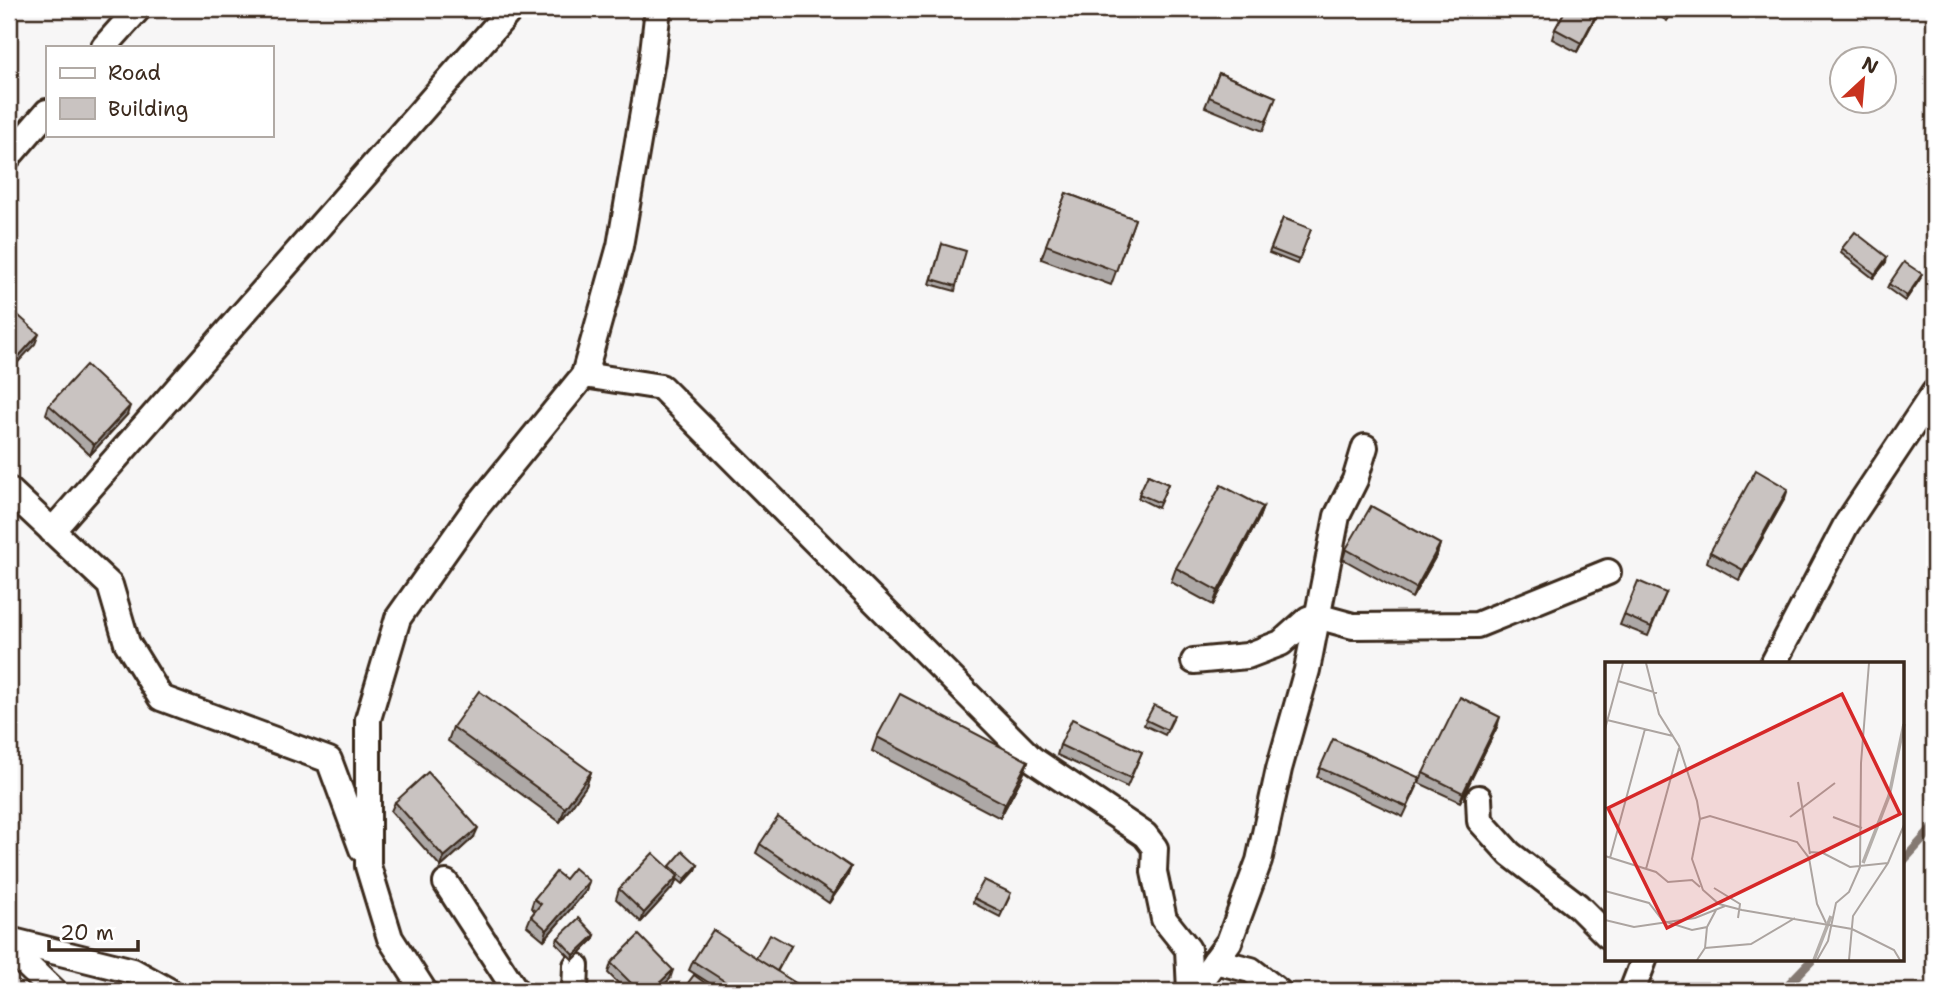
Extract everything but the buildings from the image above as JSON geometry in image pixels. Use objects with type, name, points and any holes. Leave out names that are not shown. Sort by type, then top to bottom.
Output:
[{"type":"street","points":[[105,46],[138,9]]},
{"type":"street","points":[[52,531],[511,9]]},
{"type":"street","points":[[368,866],[368,719],[398,618],[475,509],[584,375],[620,247],[652,60],[658,9]]},
{"type":"street","points":[[9,156],[46,113]]},
{"type":"street","points":[[584,375],[661,387],[1032,759],[1145,835],[1155,848],[1154,872],[1164,919],[1188,949],[1191,991]]},
{"type":"street","points":[[1774,662],[1846,525],[1934,393]]},
{"type":"street","points":[[1191,991],[1229,942],[1259,861],[1317,616],[1337,516],[1355,480],[1365,447]]},
{"type":"street","points":[[9,490],[110,585],[127,643],[161,698],[329,760],[368,866],[390,938],[424,991]]},
{"type":"street","points":[[1194,661],[1247,656],[1281,643],[1308,619],[1317,616],[1353,626],[1477,625],[1608,572]]},
{"type":"street","points":[[1479,798],[1480,821],[1510,854],[1578,906],[1605,933]]},
{"type":"street","points":[[446,883],[516,991]]},
{"type":"street","points":[[9,940],[133,971],[169,991]]},
{"type":"street","points":[[9,948],[54,991]]},
{"type":"street","points":[[1215,961],[1251,970],[1278,991]]},
{"type":"street","points":[[575,991],[576,966]]},
{"type":"waterway","points":[[1904,860],[1934,827]]},
{"type":"waterway","points":[[1782,991],[1810,962]]}]
